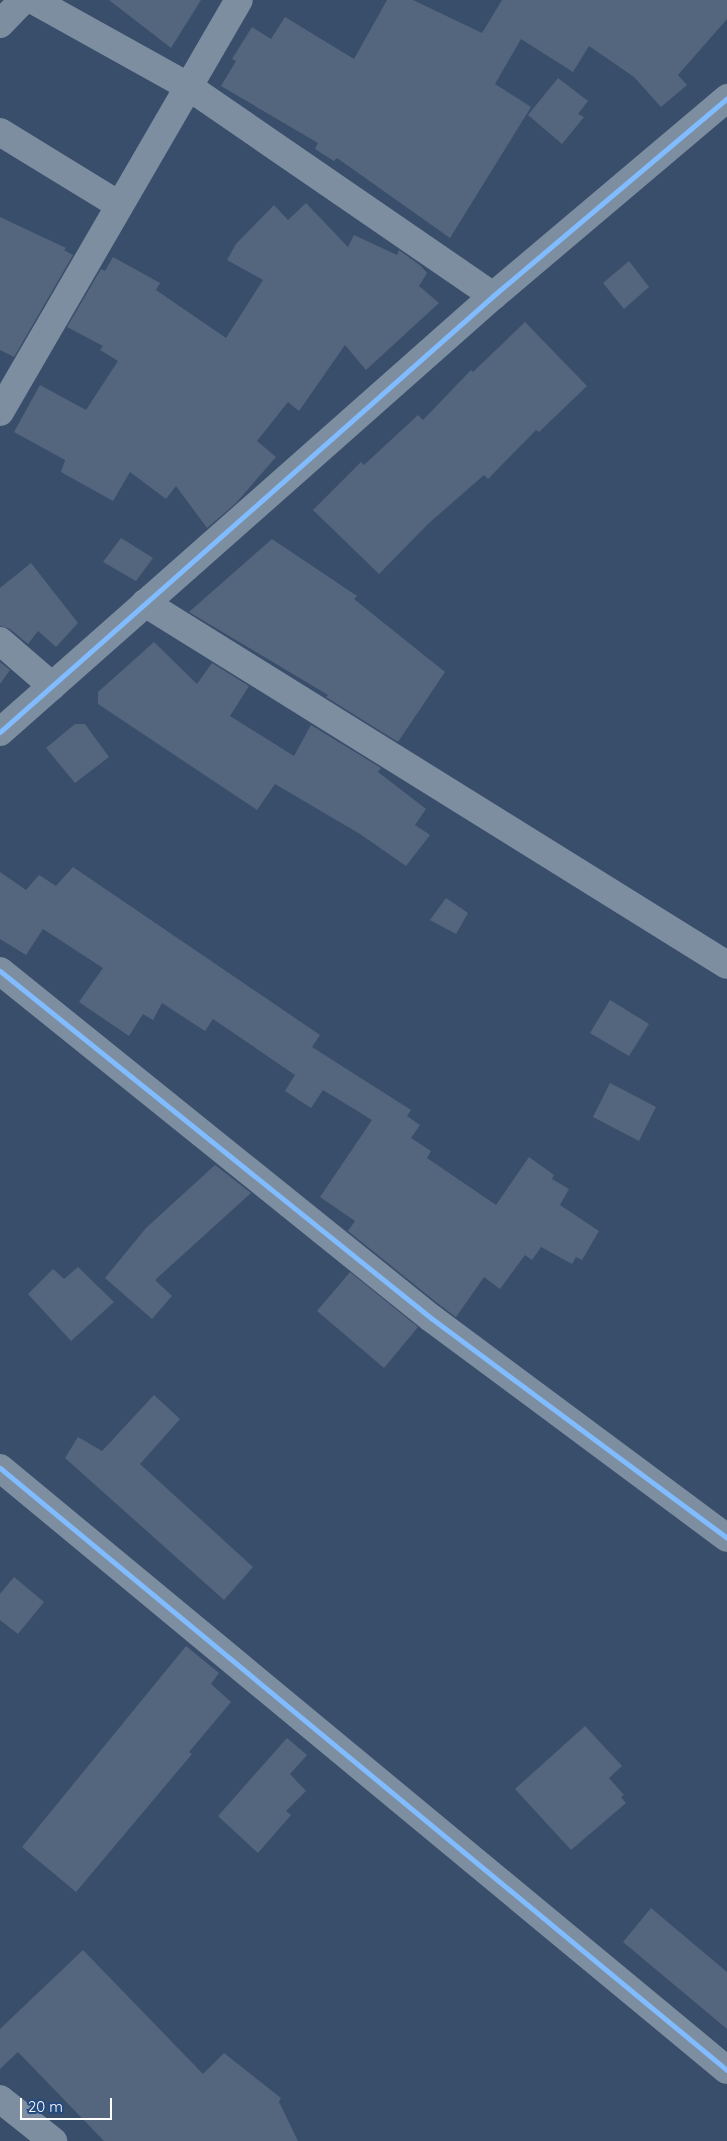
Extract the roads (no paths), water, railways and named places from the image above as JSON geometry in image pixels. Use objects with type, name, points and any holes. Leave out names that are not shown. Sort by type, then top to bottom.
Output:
[{"type":"street","points":[[0,24],[23,0]]},
{"type":"street","points":[[33,0],[189,87],[493,296]]},
{"type":"street","points":[[0,412],[239,0]]},
{"type":"street","points":[[0,732],[493,296],[727,98]]},
{"type":"street","points":[[0,132],[119,205]]},
{"type":"street","points":[[145,603],[727,966]]},
{"type":"street","points":[[0,641],[52,686]]},
{"type":"street","points":[[0,971],[431,1318],[727,1538]]},
{"type":"street","points":[[0,1468],[727,2070]]},
{"type":"street","points":[[0,2099],[53,2141]]}]
